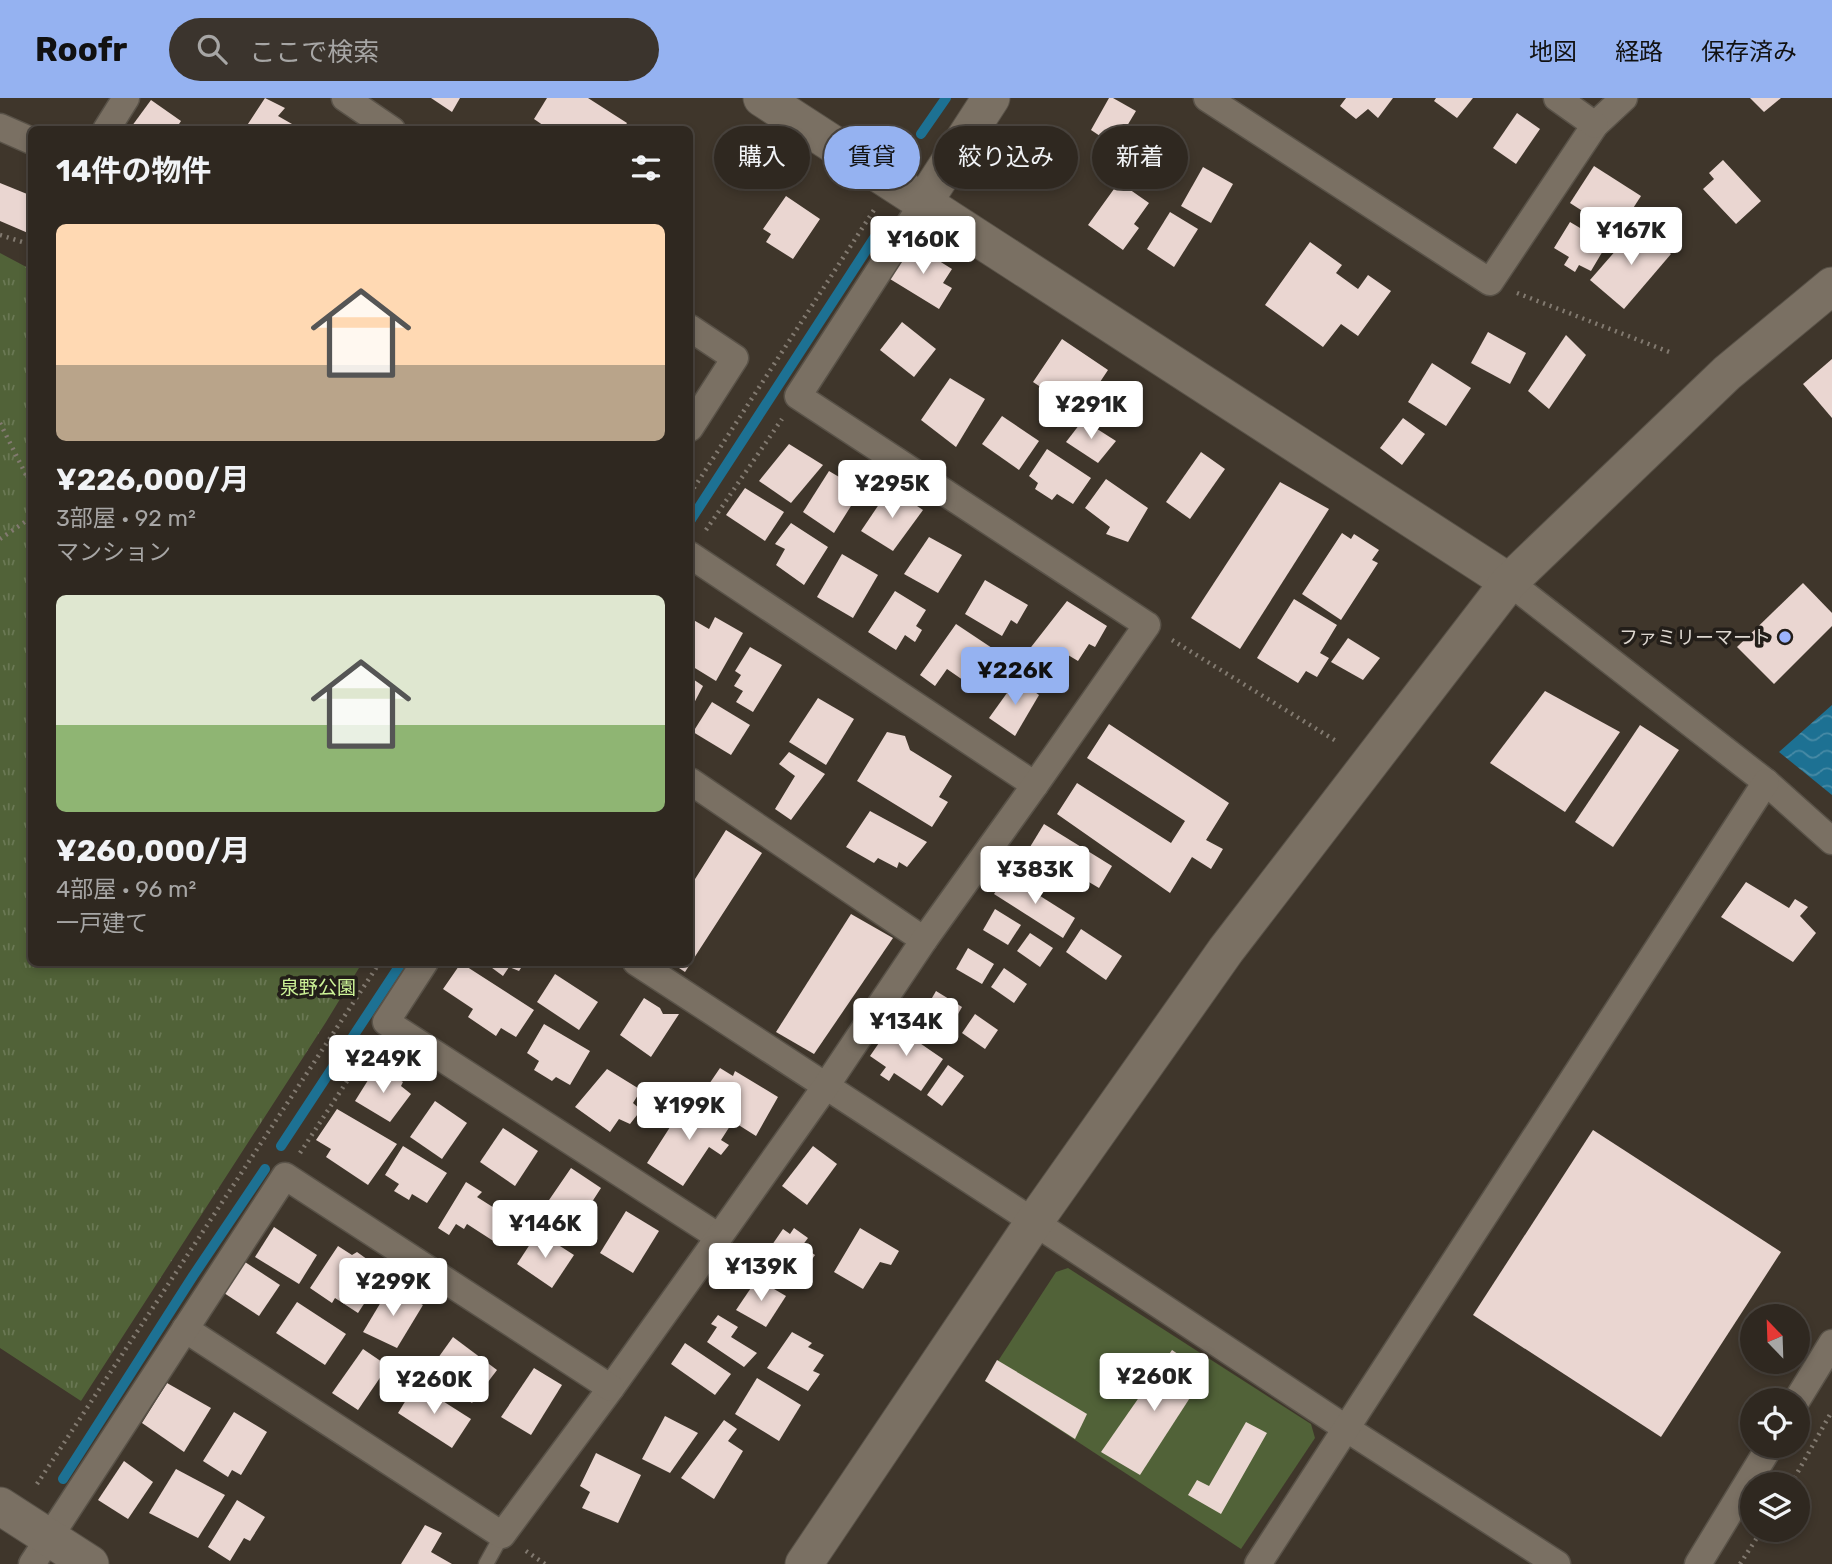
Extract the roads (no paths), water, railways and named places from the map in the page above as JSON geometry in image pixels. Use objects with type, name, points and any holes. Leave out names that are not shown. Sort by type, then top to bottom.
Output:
[{"type":"street","points":[[108,126],[126,98]]},
{"type":"street","points":[[345,98],[386,126]]},
{"type":"street","points":[[762,98],[1509,582],[1766,782],[1832,841]]},
{"type":"street","points":[[185,1329],[502,1535],[719,1237],[826,1086],[924,940],[1147,625],[798,396],[991,98]]},
{"type":"street","points":[[1207,98],[1490,282],[1595,125],[1624,98]]},
{"type":"street","points":[[1557,98],[1595,125]]},
{"type":"street","points":[[0,127],[28,139]]},
{"type":"street","points":[[804,1564],[1034,1222],[1226,950],[1509,582],[1727,373],[1832,286]]},
{"type":"street","points":[[693,330],[735,358],[693,423]]},
{"type":"street","points":[[693,557],[1035,785]]},
{"type":"street","points":[[1258,1564],[1766,782]]},
{"type":"street","points":[[693,783],[924,940]]},
{"type":"street","points":[[422,966],[386,1022],[719,1237]]},
{"type":"street","points":[[642,966],[1557,1564]]},
{"type":"street","points":[[41,1551],[285,1176],[611,1388]]},
{"type":"street","points":[[1804,1388],[1832,1343]]},
{"type":"street","points":[[1698,1564],[1763,1458]]},
{"type":"street","points":[[0,1506],[41,1551],[90,1564]]},
{"type":"lane","points":[[486,1564],[502,1535]]},
{"type":"water","points":[[1832,705],[1832,795],[1779,752]]},
{"type":"waterway","points":[[921,134],[946,98]]},
{"type":"waterway","points":[[693,516],[880,229]]},
{"type":"waterway","points":[[281,1146],[399,966]]},
{"type":"waterway","points":[[63,1479],[265,1169]]},
{"type":"place","name":"ファミリーマート","points":[[1785,637]]},
{"type":"park label","name":"泉野公園","points":[[318,987]]}]
